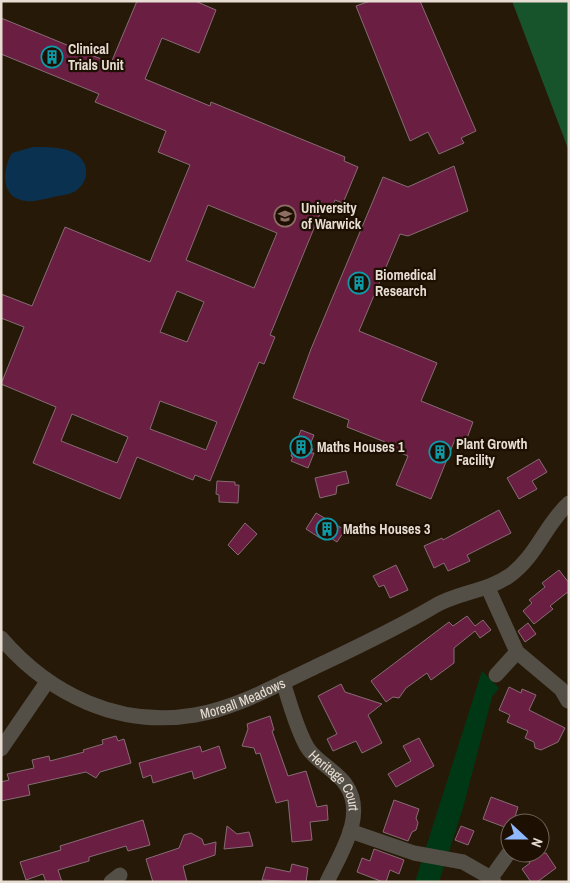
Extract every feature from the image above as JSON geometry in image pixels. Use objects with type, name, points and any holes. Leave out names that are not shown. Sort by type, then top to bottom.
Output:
[{"type":"street","name":"Moreall Meadows","points":[[1,638],[29,668],[47,682],[93,706],[112,712],[151,717],[196,714],[223,708],[406,623],[442,601],[488,588],[510,576],[524,563],[548,526],[569,503]]},
{"type":"street","points":[[488,588],[518,652],[561,689],[568,701]]},
{"type":"street","points":[[496,675],[518,652]]},
{"type":"street","points":[[1,750],[47,682]]},
{"type":"street","name":"Heritage Court","points":[[282,682],[308,748],[346,785],[352,800],[354,814],[350,831],[327,882]]},
{"type":"street","points":[[350,831],[414,853],[463,862],[492,880],[502,863]]},
{"type":"green space","points":[[512,1],[569,1],[569,151]]},
{"type":"green space","points":[[482,671],[499,688],[492,697],[463,808],[439,882],[415,882]]},
{"type":"water","points":[[33,147],[62,149],[76,154],[86,168],[85,178],[80,187],[70,194],[36,201],[26,201],[11,195],[5,175],[12,153]]},
{"type":"building","points":[[137,1],[195,1],[216,10],[199,53],[162,38],[145,79],[210,106],[211,102],[345,157],[344,161],[358,167],[343,203],[335,200],[332,207],[324,204],[270,335],[275,337],[264,364],[259,362],[210,481],[195,475],[193,480],[137,457],[120,499],[33,463],[56,407],[1,384],[24,327],[1,318],[1,294],[32,306],[65,227],[150,262],[190,165],[158,152],[166,131],[95,102],[99,94],[1,54],[1,18],[111,63]],"holes":[[[208,205],[277,233],[254,288],[186,260]],[[177,291],[204,302],[187,342],[160,332]],[[160,401],[217,422],[206,450],[150,429]],[[72,414],[128,437],[117,463],[61,441]]]},
{"type":"building","points":[[370,1],[420,1],[476,131],[461,138],[464,143],[439,154],[428,132],[410,141],[356,6]]},
{"type":"building","name":"Biomedical Research","points":[[454,166],[468,211],[408,236],[400,234],[359,331],[437,363],[421,401],[473,422],[466,441],[456,437],[431,499],[396,485],[408,456],[383,446],[385,442],[347,427],[349,420],[293,398],[311,349],[383,177],[408,187]]},
{"type":"building","name":"Maths Houses 1","points":[[301,430],[314,435],[309,447],[313,449],[311,453],[314,453],[308,468],[291,461],[293,457],[291,456]]},
{"type":"building","points":[[539,459],[547,472],[532,481],[537,489],[519,499],[507,478]]},
{"type":"building","points":[[346,471],[349,483],[337,486],[336,494],[320,498],[315,478]]},
{"type":"building","points":[[217,481],[235,482],[235,485],[239,485],[238,503],[219,502],[219,495],[216,494]]},
{"type":"building","points":[[499,510],[511,533],[467,555],[470,561],[448,571],[444,563],[434,568],[424,546],[442,538],[443,540]]},
{"type":"building","name":"Maths Houses 3","points":[[316,513],[345,530],[337,542],[326,535],[325,537],[322,535],[320,538],[306,529]]},
{"type":"building","points":[[245,523],[257,534],[238,555],[228,545]]},
{"type":"building","points":[[396,565],[408,590],[390,598],[384,585],[379,587],[373,576]]},
{"type":"building","points":[[559,570],[569,583],[569,591],[550,606],[553,609],[534,624],[523,611],[532,603],[529,600],[545,587],[542,583]]},
{"type":"building","points":[[467,616],[475,626],[483,620],[491,630],[480,638],[475,631],[454,648],[454,663],[431,680],[427,673],[406,688],[399,698],[393,697],[386,702],[371,681],[449,622],[453,626]]},
{"type":"building","points":[[528,623],[536,634],[525,642],[518,631]]},
{"type":"building","points":[[341,684],[345,692],[382,704],[368,715],[382,743],[362,753],[356,741],[333,751],[327,739],[337,734],[318,696]]},
{"type":"building","points":[[509,687],[521,693],[522,689],[536,695],[529,710],[565,728],[558,742],[541,750],[535,748],[534,742],[525,738],[528,731],[507,722],[510,715],[499,710]]},
{"type":"building","points":[[270,716],[274,730],[272,731],[288,776],[306,771],[317,807],[327,805],[328,820],[310,822],[312,840],[292,842],[288,800],[276,803],[260,753],[256,754],[254,748],[242,746],[248,729],[247,724]]},
{"type":"building","points":[[116,736],[118,741],[124,739],[131,763],[100,772],[96,778],[86,772],[28,785],[30,795],[1,801],[1,782],[9,780],[7,774],[34,768],[32,760],[49,756],[50,761],[84,752],[83,750],[103,744],[102,740]]},
{"type":"building","points":[[419,738],[434,766],[396,787],[388,774],[411,761],[403,746]]},
{"type":"building","points":[[200,746],[202,752],[219,746],[226,768],[194,779],[192,771],[153,783],[151,775],[143,778],[139,763]]},
{"type":"building","points":[[491,797],[518,807],[516,813],[500,813],[500,825],[483,819]]},
{"type":"building","points":[[394,800],[419,809],[416,818],[418,823],[416,830],[412,832],[408,841],[383,832]]},
{"type":"building","points":[[143,820],[150,845],[128,851],[126,846],[89,857],[89,861],[58,870],[62,882],[46,882],[43,874],[26,880],[20,862],[61,850],[60,846]]},
{"type":"building","points":[[227,826],[237,834],[249,832],[253,846],[224,849]]},
{"type":"building","points":[[461,826],[474,831],[468,845],[455,840]]},
{"type":"building","points":[[191,833],[202,839],[204,845],[216,842],[215,855],[183,866],[187,882],[153,882],[146,859],[179,848],[184,835]]},
{"type":"building","points":[[374,849],[404,860],[399,874],[390,870],[386,882],[383,882],[357,872],[362,858],[370,861]]},
{"type":"building","points":[[550,859],[556,868],[537,882],[531,882],[522,869],[530,863],[550,863]]},
{"type":"building","points":[[292,864],[308,868],[306,882],[262,880],[266,867],[290,872]]},
{"type":"place","name":"Clinical Trials Unit","points":[[52,57]]},
{"type":"place","name":"University of Warwick","points":[[285,216]]},
{"type":"place","name":"Biomedical Research","points":[[359,283]]},
{"type":"place","name":"Maths Houses 1","points":[[301,447]]},
{"type":"place","name":"Plant Growth Facility","points":[[440,452]]},
{"type":"place","name":"Maths Houses 3","points":[[327,529]]}]
